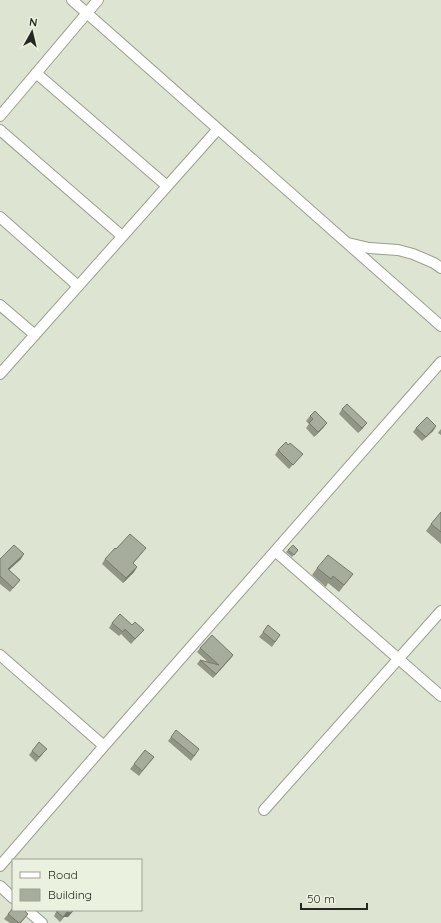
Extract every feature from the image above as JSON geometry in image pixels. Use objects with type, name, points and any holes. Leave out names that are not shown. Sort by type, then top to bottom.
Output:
[{"type":"street","points":[[72,0],[441,326]]},
{"type":"street","points":[[0,116],[98,0]]},
{"type":"street","points":[[36,73],[167,186]]},
{"type":"street","points":[[0,374],[218,129]]},
{"type":"street","points":[[0,130],[122,236]]},
{"type":"street","points":[[0,217],[78,286]]},
{"type":"street","points":[[346,242],[369,248],[406,252],[434,263],[441,268]]},
{"type":"street","points":[[0,305],[35,335]]},
{"type":"street","points":[[0,866],[441,362]]},
{"type":"street","points":[[275,551],[441,696]]},
{"type":"street","points":[[264,810],[441,611]]},
{"type":"street","points":[[0,655],[104,746]]},
{"type":"street","points":[[0,886],[12,897]]},
{"type":"street","points":[[28,911],[39,922]]},
{"type":"building","points":[[347,404],[367,423],[362,428],[342,409]]},
{"type":"building","points":[[315,411],[327,423],[318,432],[309,423],[313,419],[310,416]]},
{"type":"building","points":[[427,417],[436,426],[426,437],[416,428]]},
{"type":"building","points":[[286,442],[288,445],[290,443],[303,454],[293,465],[278,450]]},
{"type":"building","points":[[441,512],[441,532],[431,524]]},
{"type":"building","points":[[130,534],[146,548],[133,563],[137,567],[126,578],[105,559]]},
{"type":"building","points":[[14,545],[24,554],[8,569],[20,580],[13,588],[0,576],[0,559]]},
{"type":"building","points":[[293,545],[298,550],[294,555],[288,550]]},
{"type":"building","points":[[328,555],[353,574],[344,585],[333,576],[331,579],[317,568]]},
{"type":"building","points":[[120,614],[132,625],[135,622],[144,630],[135,639],[125,629],[123,632],[112,623]]},
{"type":"building","points":[[268,625],[280,635],[275,642],[263,632]]},
{"type":"building","points":[[212,635],[233,655],[216,674],[200,660],[219,665],[200,648]]},
{"type":"building","points":[[176,730],[199,749],[194,756],[171,737]]},
{"type":"building","points":[[39,742],[47,749],[39,757],[32,751]]},
{"type":"building","points":[[145,750],[154,757],[142,771],[134,764]]},
{"type":"building","points":[[12,909],[12,911],[25,911],[28,914],[19,923],[8,914]]},
{"type":"building","points":[[72,911],[71,913],[67,912],[63,917],[57,912]]}]
